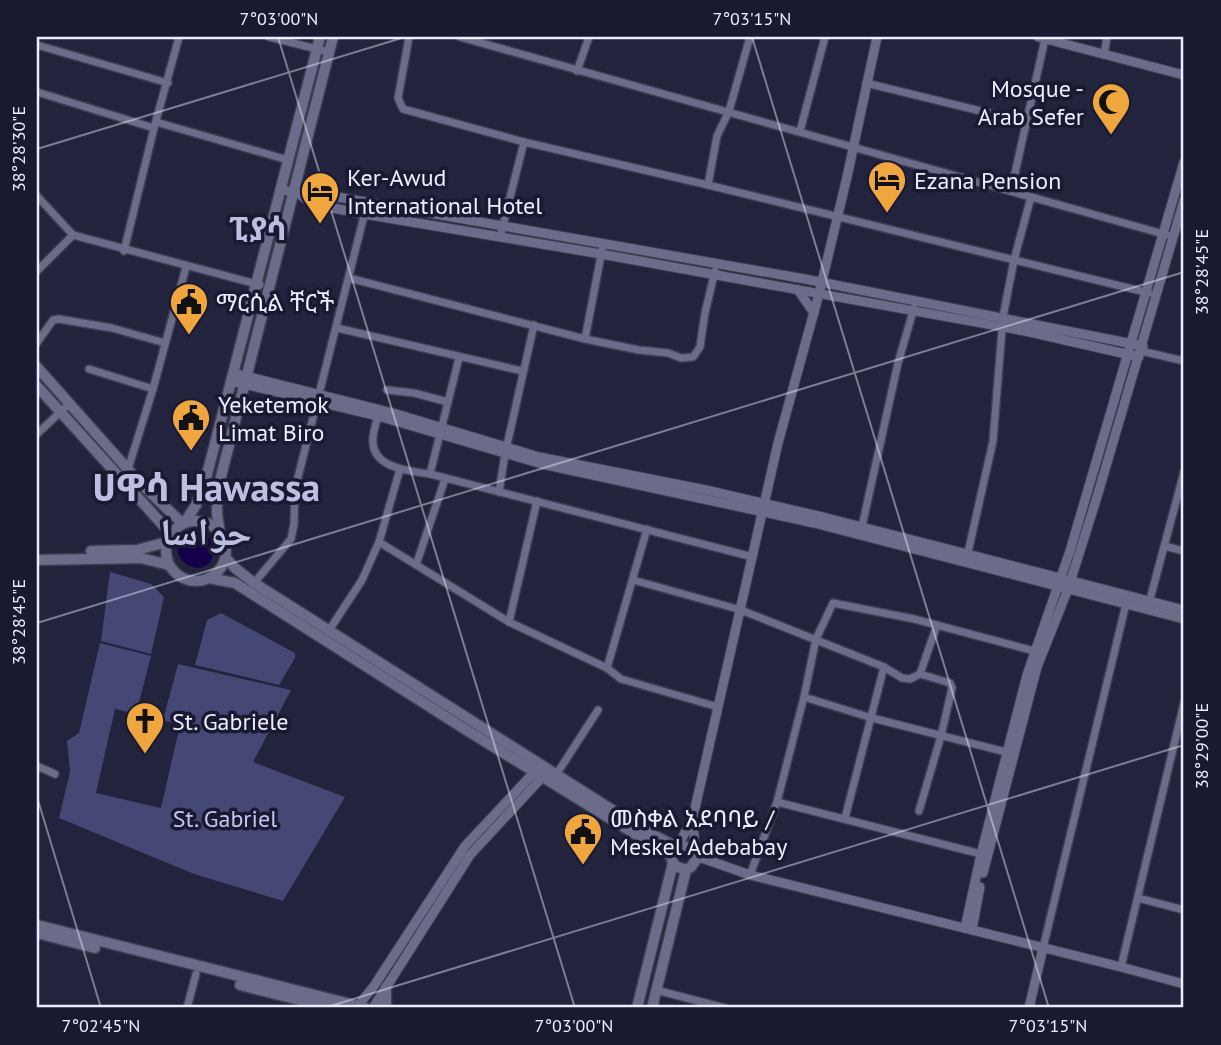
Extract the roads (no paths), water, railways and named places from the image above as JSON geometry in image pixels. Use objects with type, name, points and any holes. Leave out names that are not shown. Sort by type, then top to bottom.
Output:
[{"type":"main road","points":[[37,554],[137,550],[169,538],[196,505],[204,486],[320,37]]},
{"type":"main road","points":[[169,538],[166,553],[169,565],[177,574],[198,581],[209,578],[220,569],[225,557],[225,544],[217,514],[217,492],[296,193],[333,37]]},
{"type":"main road","points":[[37,367],[166,509],[183,523],[202,521],[212,525],[220,533]]},
{"type":"main road","points":[[37,386],[169,538]]},
{"type":"main road","points":[[166,509],[182,512],[196,505]]},
{"type":"main road","points":[[225,557],[254,583],[544,772]]},
{"type":"main road","points":[[37,560],[141,558],[169,565]]},
{"type":"main road","points":[[209,578],[235,583],[647,832],[675,853],[679,869],[692,860]]},
{"type":"main road","points":[[637,1008],[675,853],[688,846],[692,860],[652,1008]]},
{"type":"main road","points":[[37,925],[360,1007]]},
{"type":"main road","points":[[37,933],[332,1008]]},
{"type":"main road","points":[[386,988],[386,1008]]},
{"type":"street","points":[[124,251],[179,37]]},
{"type":"street","points":[[269,37],[329,52]]},
{"type":"street","points":[[409,37],[398,98],[403,109],[524,142],[1152,294]]},
{"type":"street","points":[[460,37],[1169,236]]},
{"type":"street","points":[[578,71],[589,37]]},
{"type":"street","points":[[708,185],[716,136],[729,111],[750,37]]},
{"type":"street","points":[[800,131],[825,37]]},
{"type":"street","points":[[877,37],[838,216],[778,443],[693,817],[692,860],[1184,984]]},
{"type":"street","points":[[1104,55],[1107,37]]},
{"type":"street","points":[[1011,191],[1041,38],[1184,75]]},
{"type":"street","points":[[37,45],[168,83]]},
{"type":"street","points":[[866,83],[1026,122]]},
{"type":"street","points":[[37,92],[288,160]]},
{"type":"street","points":[[501,232],[524,142]]},
{"type":"street","points":[[969,929],[981,854],[1006,752],[1038,652],[1064,583],[1138,352],[1169,236],[1184,162]]},
{"type":"street","points":[[280,189],[296,193],[309,192],[501,232]]},
{"type":"street","points":[[296,193],[312,204],[364,214],[501,232],[602,249],[715,270],[798,290],[1184,361]]},
{"type":"street","points":[[37,196],[73,236],[269,287]]},
{"type":"street","points":[[966,559],[993,441],[1003,317],[1014,260],[1031,197]]},
{"type":"street","points":[[1169,236],[1184,200]]},
{"type":"street","points":[[254,583],[291,539],[295,489],[367,204]]},
{"type":"street","points":[[37,271],[73,236]]},
{"type":"street","points":[[586,339],[602,249]]},
{"type":"street","points":[[128,469],[186,267]]},
{"type":"street","points":[[805,279],[825,267]]},
{"type":"street","points":[[825,267],[839,286]]},
{"type":"street","points":[[349,278],[586,339],[668,353],[681,358],[693,357],[700,347],[715,270]]},
{"type":"street","points":[[715,270],[805,279],[1003,317],[1132,343],[1138,352]]},
{"type":"street","points":[[798,290],[815,310]]},
{"type":"street","points":[[1132,343],[1152,294]]},
{"type":"street","points":[[815,310],[822,302],[836,297]]},
{"type":"street","points":[[861,531],[898,363],[915,300]]},
{"type":"street","points":[[37,344],[53,320],[59,319],[111,328],[165,343]]},
{"type":"street","points":[[499,492],[522,371],[534,325]]},
{"type":"street","points":[[337,328],[522,371]]},
{"type":"street","points":[[430,474],[459,358]]},
{"type":"street","points":[[89,369],[153,389]]},
{"type":"street","points":[[232,377],[319,398],[580,473],[764,508],[861,531],[1064,583],[1148,606],[1184,619]]},
{"type":"street","points":[[387,390],[414,393],[448,402]]},
{"type":"street","points":[[319,398],[440,432]]},
{"type":"street","points":[[37,434],[70,403]]},
{"type":"street","points":[[378,416],[374,449],[377,456],[386,463],[400,469],[430,474],[753,557]]},
{"type":"street","points":[[328,632],[362,580],[379,542],[400,469]]},
{"type":"street","points":[[1148,606],[1184,472]]},
{"type":"street","points":[[416,565],[445,479]]},
{"type":"street","points":[[509,622],[537,501]]},
{"type":"street","points":[[1174,509],[1184,512]]},
{"type":"street","points":[[607,668],[647,529]]},
{"type":"street","points":[[379,542],[509,622],[607,668],[621,679],[718,707]]},
{"type":"street","points":[[1164,546],[1184,551]]},
{"type":"street","points":[[633,580],[741,610],[884,667],[902,678],[910,679],[920,674],[948,682],[952,686],[941,736],[919,811]]},
{"type":"street","points":[[1064,583],[1125,604],[1184,610]]},
{"type":"street","points":[[750,875],[777,802],[816,639],[832,604],[937,625],[1038,652]]},
{"type":"street","points":[[1029,1008],[1125,604]]},
{"type":"street","points":[[920,674],[937,625]]},
{"type":"street","points":[[969,929],[1038,652]]},
{"type":"street","points":[[845,818],[884,667]]},
{"type":"street","points":[[804,697],[872,718],[1006,752]]},
{"type":"street","points":[[1121,967],[1184,703]]},
{"type":"street","points":[[373,1008],[470,855],[598,710]]},
{"type":"street","points":[[37,766],[55,774]]},
{"type":"street","points":[[360,1007],[465,846],[544,772]]},
{"type":"street","points":[[777,802],[981,854]]},
{"type":"street","points":[[675,853],[693,817]]},
{"type":"street","points":[[1138,898],[1184,909]]},
{"type":"street","points":[[187,1008],[196,974]]},
{"type":"street","points":[[656,990],[725,1008]]},
{"type":"place","name":"Mosque - Arab Sefer","points":[[1111,136]]},
{"type":"place","name":"Ezana Pension","points":[[887,214]]},
{"type":"place","name":"Ker-Awud International Hotel","points":[[320,225]]},
{"type":"place","name":"ማርሲል ቸርች","points":[[189,336]]},
{"type":"place","name":"Yeketemok Limat Biro","points":[[191,452]]},
{"type":"place","name":"St. Gabriele","points":[[145,755]]},
{"type":"place","name":"መስቀል አደባባይ / Meskel Adebabay","points":[[583,866]]},
{"type":"district","name":"ፒያሳ","points":[[258,228]]},
{"type":"district","name":"ሀዋሳ Hawassa حواسا","points":[[206,508]]},
{"type":"park label","name":"St. Gabriel","points":[[225,818]]}]
